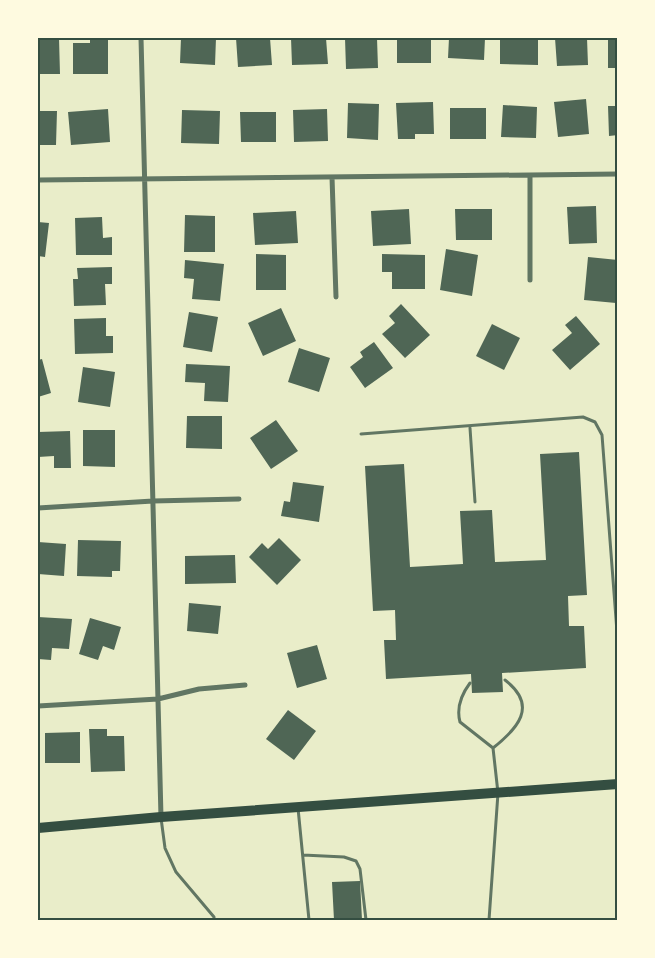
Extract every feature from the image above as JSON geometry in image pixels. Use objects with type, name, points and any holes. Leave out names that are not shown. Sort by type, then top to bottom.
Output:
[{"type":"main road","points":[[38,828],[161,817],[618,784]]},
{"type":"street","points":[[142,38],[161,817]]},
{"type":"street","points":[[38,180],[618,174]]},
{"type":"street","points":[[530,175],[530,280]]},
{"type":"street","points":[[332,177],[336,297]]},
{"type":"street","points":[[38,508],[153,501],[239,500]]},
{"type":"street","points":[[38,706],[158,699],[199,689],[245,685]]},
{"type":"lane","points":[[361,434],[470,428],[583,417],[590,419],[600,429],[618,645]]},
{"type":"lane","points":[[470,428],[475,502]]},
{"type":"lane","points":[[492,748],[517,727],[523,712],[518,693],[506,680]]},
{"type":"lane","points":[[470,683],[460,700],[458,715],[460,722],[492,748],[498,793],[489,920]]},
{"type":"lane","points":[[298,807],[309,920]]},
{"type":"lane","points":[[161,817],[165,848],[176,872],[214,917],[214,920]]},
{"type":"lane","points":[[303,855],[344,857],[356,861],[360,869],[366,920]]},
{"type":"building","points":[[38,38],[59,38],[60,74],[38,74]]},
{"type":"building","points":[[90,38],[108,38],[108,74],[73,74],[73,43],[90,43]]},
{"type":"building","points":[[181,38],[216,38],[215,65],[180,63]]},
{"type":"building","points":[[236,38],[270,38],[272,65],[238,67]]},
{"type":"building","points":[[291,38],[326,38],[328,64],[292,65]]},
{"type":"building","points":[[345,38],[377,38],[378,68],[346,69]]},
{"type":"building","points":[[397,38],[431,38],[431,63],[397,63]]},
{"type":"building","points":[[449,38],[485,38],[484,60],[448,58]]},
{"type":"building","points":[[500,38],[538,38],[538,65],[500,64]]},
{"type":"building","points":[[555,38],[587,38],[588,65],[557,66]]},
{"type":"building","points":[[608,38],[618,38],[618,68],[608,68]]},
{"type":"building","points":[[586,99],[589,134],[558,137],[554,102]]},
{"type":"building","points":[[433,102],[434,134],[415,134],[415,139],[398,139],[396,103]]},
{"type":"building","points":[[348,103],[379,104],[378,140],[347,138]]},
{"type":"building","points":[[503,105],[537,107],[536,138],[501,137]]},
{"type":"building","points":[[608,106],[618,106],[618,135],[609,136]]},
{"type":"building","points":[[450,108],[486,108],[486,139],[450,139]]},
{"type":"building","points":[[108,109],[110,142],[71,145],[68,112]]},
{"type":"building","points":[[327,109],[328,141],[294,142],[293,110]]},
{"type":"building","points":[[182,110],[220,111],[219,144],[181,143]]},
{"type":"building","points":[[38,111],[57,111],[56,145],[38,145]]},
{"type":"building","points":[[240,112],[276,112],[276,142],[241,142]]},
{"type":"building","points":[[596,206],[597,243],[569,244],[567,207]]},
{"type":"building","points":[[409,209],[411,244],[373,246],[371,211]]},
{"type":"building","points":[[455,209],[492,209],[492,240],[456,240]]},
{"type":"building","points":[[296,211],[298,243],[255,245],[253,213]]},
{"type":"building","points":[[185,215],[215,216],[215,252],[184,252]]},
{"type":"building","points":[[102,217],[103,238],[112,237],[112,255],[76,255],[75,218]]},
{"type":"building","points":[[38,222],[49,223],[45,257],[38,256]]},
{"type":"building","points":[[446,249],[478,255],[472,296],[440,290]]},
{"type":"building","points":[[256,254],[286,255],[286,290],[256,290]]},
{"type":"building","points":[[382,254],[425,255],[425,289],[392,289],[392,272],[382,272]]},
{"type":"building","points":[[588,257],[618,260],[616,303],[584,300]]},
{"type":"building","points":[[185,260],[224,264],[220,301],[192,299],[194,279],[184,278]]},
{"type":"building","points":[[112,267],[112,284],[105,284],[106,305],[74,306],[73,279],[78,279],[77,268]]},
{"type":"building","points":[[401,304],[430,335],[405,358],[382,334],[395,323],[389,316]]},
{"type":"building","points":[[281,308],[296,341],[263,356],[248,323]]},
{"type":"building","points":[[189,312],[218,317],[212,352],[183,347]]},
{"type":"building","points":[[576,316],[600,344],[570,370],[552,350],[572,333],[565,325]]},
{"type":"building","points":[[106,318],[106,336],[113,336],[113,353],[75,354],[74,319]]},
{"type":"building","points":[[492,324],[520,338],[504,370],[476,356]]},
{"type":"building","points":[[374,342],[393,368],[365,388],[350,367],[363,357],[360,352]]},
{"type":"building","points":[[299,348],[330,358],[319,392],[288,382]]},
{"type":"building","points":[[42,359],[51,393],[38,397],[38,360]]},
{"type":"building","points":[[186,364],[230,366],[228,402],[204,401],[205,383],[185,382]]},
{"type":"building","points":[[83,367],[115,372],[110,407],[78,402]]},
{"type":"building","points":[[187,416],[222,416],[222,449],[186,448]]},
{"type":"building","points":[[276,420],[298,451],[271,469],[250,438]]},
{"type":"building","points":[[83,430],[115,430],[115,467],[83,466]]},
{"type":"building","points":[[70,431],[71,468],[54,468],[54,456],[38,457],[38,432]]},
{"type":"building","points":[[579,452],[587,595],[568,596],[569,626],[584,626],[586,668],[502,673],[503,692],[472,693],[471,674],[386,679],[384,640],[396,640],[395,610],[373,611],[365,466],[404,464],[410,567],[463,564],[460,511],[492,510],[495,562],[546,560],[540,454]]},
{"type":"building","points":[[293,482],[324,486],[319,522],[281,516],[284,501],[290,502]]},
{"type":"building","points":[[279,538],[301,560],[277,585],[249,557],[262,543],[268,549]]},
{"type":"building","points":[[78,540],[121,541],[120,571],[112,571],[112,577],[77,576]]},
{"type":"building","points":[[38,542],[66,544],[64,576],[38,574]]},
{"type":"building","points":[[235,555],[236,583],[185,584],[185,556]]},
{"type":"building","points":[[189,603],[221,606],[218,634],[187,631]]},
{"type":"building","points":[[38,617],[72,619],[69,649],[52,648],[51,660],[38,659]]},
{"type":"building","points":[[90,618],[121,627],[114,650],[103,646],[98,660],[79,654]]},
{"type":"building","points":[[317,645],[327,679],[297,688],[287,653]]},
{"type":"building","points":[[288,710],[316,731],[294,760],[266,739]]},
{"type":"building","points":[[89,729],[107,729],[107,736],[124,736],[125,771],[91,772]]},
{"type":"building","points":[[80,732],[80,763],[45,763],[45,733]]},
{"type":"building","points":[[360,881],[362,920],[334,920],[332,882]]}]
